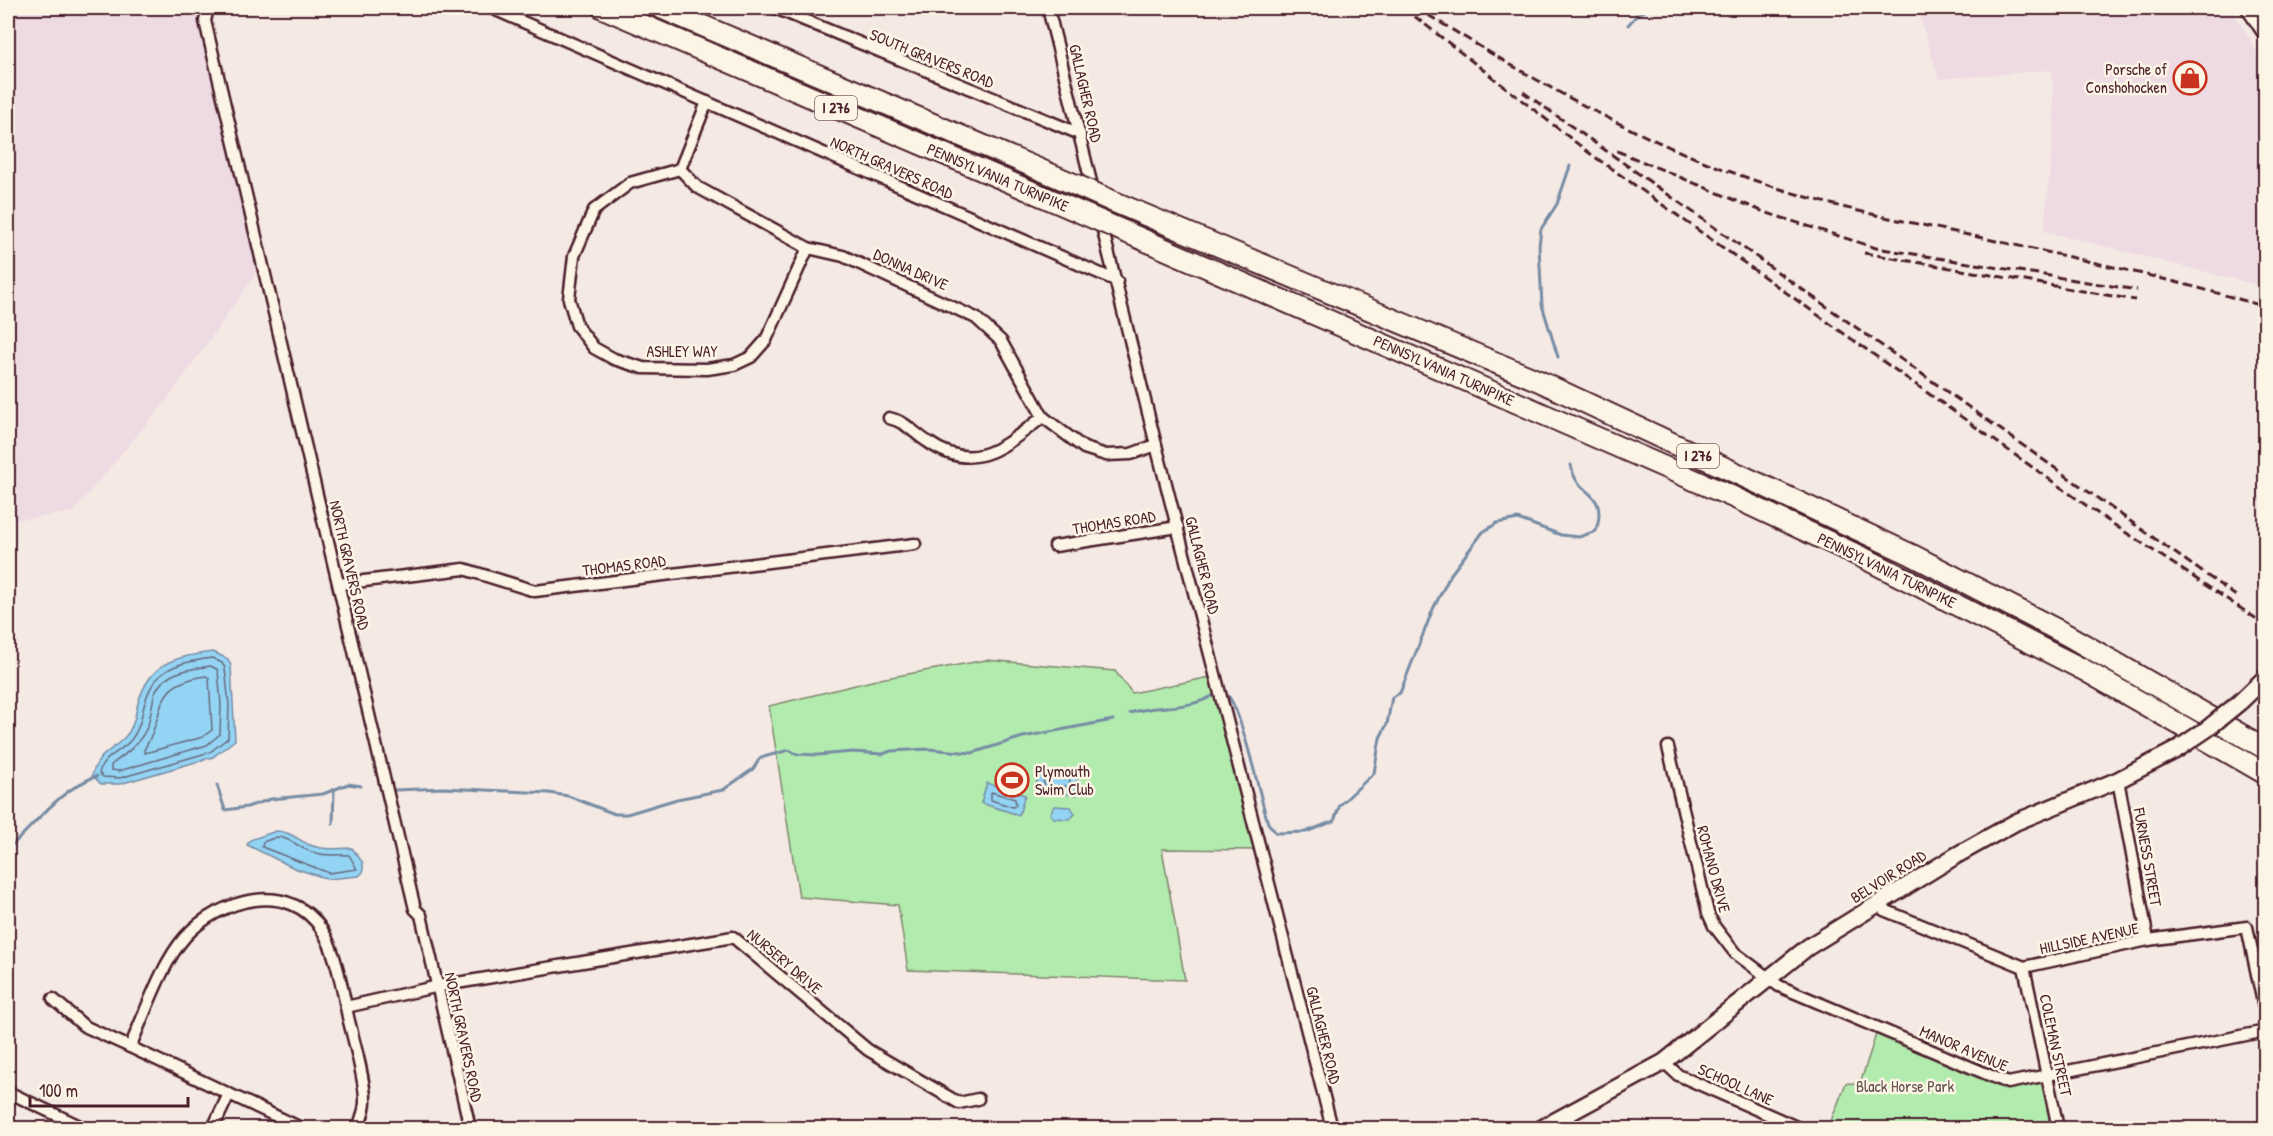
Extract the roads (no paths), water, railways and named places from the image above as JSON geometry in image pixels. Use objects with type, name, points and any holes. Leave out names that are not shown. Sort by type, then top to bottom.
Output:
[{"type":"highway","name":"PENNSYLVANIA TURNPIKE","points":[[603,8],[1674,471],[1870,561],[2077,666],[2265,774]]},
{"type":"highway","name":"PENNSYLVANIA TURNPIKE","points":[[661,8],[1539,381],[1891,545],[2067,635],[2265,749]]},
{"type":"main road","points":[[2250,8],[2265,32]]},
{"type":"street","name":"NORTH GRAVERS ROAD","points":[[208,8],[204,21],[415,909],[421,915],[439,986],[470,1128]]},
{"type":"street","name":"NORTH GRAVERS ROAD","points":[[491,8],[1117,281]]},
{"type":"street","name":"SOUTH GRAVERS ROAD","points":[[775,8],[1080,134]]},
{"type":"street","name":"GALLAGHER ROAD","points":[[1048,8],[1156,444],[1332,1128]]},
{"type":"street","points":[[680,169],[707,102]]},
{"type":"street","name":"ASHLEY WAY","points":[[680,169],[630,183],[594,210],[574,256],[569,299],[577,326],[594,348],[614,359],[643,368],[707,369],[734,365],[751,357],[766,340],[808,248]]},
{"type":"street","name":"DONNA DRIVE","points":[[680,169],[697,187],[808,248],[843,256],[976,318],[1001,341],[1042,417],[1084,448],[1106,455],[1131,454],[1156,444]]},
{"type":"street","points":[[889,418],[904,422],[942,452],[969,459],[1000,449],[1042,417]]},
{"type":"street","name":"THOMAS ROAD","points":[[1055,546],[1178,527]]},
{"type":"street","name":"THOMAS ROAD","points":[[339,584],[464,569],[535,591],[915,544]]},
{"type":"street","name":"BELVOIR ROAD","points":[[1542,1128],[1664,1062],[1767,978],[1809,947],[1989,836],[2048,808],[2118,780],[2176,750],[2240,702],[2265,677]]},
{"type":"street","name":"ROMANO DRIVE","points":[[1668,747],[1708,912],[1714,926],[1735,953],[1767,978]]},
{"type":"street","name":"FURNESS STREET","points":[[2118,780],[2148,940]]},
{"type":"street","points":[[130,1047],[167,967],[185,937],[216,911],[250,899],[284,900],[304,909],[323,930],[346,1007],[365,1102],[358,1128]]},
{"type":"street","name":"HILLSIDE AVENUE","points":[[1879,902],[1884,910],[2024,967],[2148,940],[2247,927],[2265,1017]]},
{"type":"street","name":"NURSERY DRIVE","points":[[346,1007],[439,986],[733,937],[867,1050],[959,1103],[978,1100]]},
{"type":"street","name":"COLEMAN STREET","points":[[2024,967],[2058,1128]]},
{"type":"street","name":"MANOR AVENUE","points":[[1767,978],[1779,986],[2008,1083],[2265,1031]]},
{"type":"street","points":[[53,999],[84,1026],[301,1128]]},
{"type":"street","name":"SCHOOL LANE","points":[[1664,1062],[1678,1075],[1799,1128]]},
{"type":"street","points":[[8,1092],[84,1128]]},
{"type":"street","points":[[213,1128],[229,1094]]},
{"type":"water","points":[[213,652],[228,659],[231,666],[235,740],[213,757],[120,784],[101,784],[92,775],[95,767],[130,730],[143,689],[149,678],[166,664],[187,656]]},
{"type":"water","points":[[1038,771],[1078,774],[1076,795],[1036,792]]},
{"type":"water","points":[[987,783],[1025,795],[1019,815],[981,803]]},
{"type":"water","points":[[1054,806],[1071,807],[1075,814],[1070,819],[1054,818],[1050,814]]},
{"type":"water","points":[[276,831],[290,834],[315,847],[352,848],[363,863],[363,872],[359,876],[328,879],[294,868],[247,845],[250,840]]},
{"type":"waterway","points":[[1628,25],[1637,15],[1650,8]]},
{"type":"waterway","points":[[1558,357],[1542,305],[1539,246],[1541,229],[1557,204],[1570,166]]},
{"type":"waterway","points":[[1226,694],[1232,701],[1244,733],[1268,823],[1276,833],[1306,832],[1334,821],[1340,805],[1374,773],[1380,738],[1387,724],[1392,697],[1400,693],[1433,609],[1451,574],[1483,532],[1497,523],[1518,519],[1561,535],[1579,537],[1596,531],[1599,517],[1598,507],[1595,500],[1574,476],[1571,465]]},
{"type":"waterway","points":[[1130,713],[1194,703],[1214,695]]},
{"type":"waterway","points":[[395,790],[443,788],[549,793],[568,796],[615,814],[627,814],[677,799],[723,790],[753,769],[760,758],[789,750],[797,754],[818,755],[853,752],[883,754],[891,751],[929,749],[972,753],[1023,737],[1113,720]]},
{"type":"waterway","points":[[8,849],[59,798],[83,782],[97,776]]},
{"type":"waterway","points":[[217,785],[225,810],[247,807],[271,799],[323,794],[348,784],[361,786]]},
{"type":"waterway","points":[[333,824],[334,790]]},
{"type":"railway","points":[[1404,8],[1588,152],[2104,518],[2266,625]]},
{"type":"railway","points":[[1417,8],[1556,91],[1602,115],[1697,159],[1747,178],[1841,207],[2040,250],[2191,286],[2266,307]]},
{"type":"railway","points":[[1523,92],[2236,596]]},
{"type":"railway","points":[[1617,151],[1764,212],[1876,248],[2137,290]]},
{"type":"railway","points":[[1864,253],[2135,300]]},
{"type":"place","name":"Porsche of Conshohocken","points":[[2190,78]]},
{"type":"place","name":"Plymouth Swim Club","points":[[1012,780]]},
{"type":"park label","name":"Black Horse Park","points":[[1905,1086]]}]
